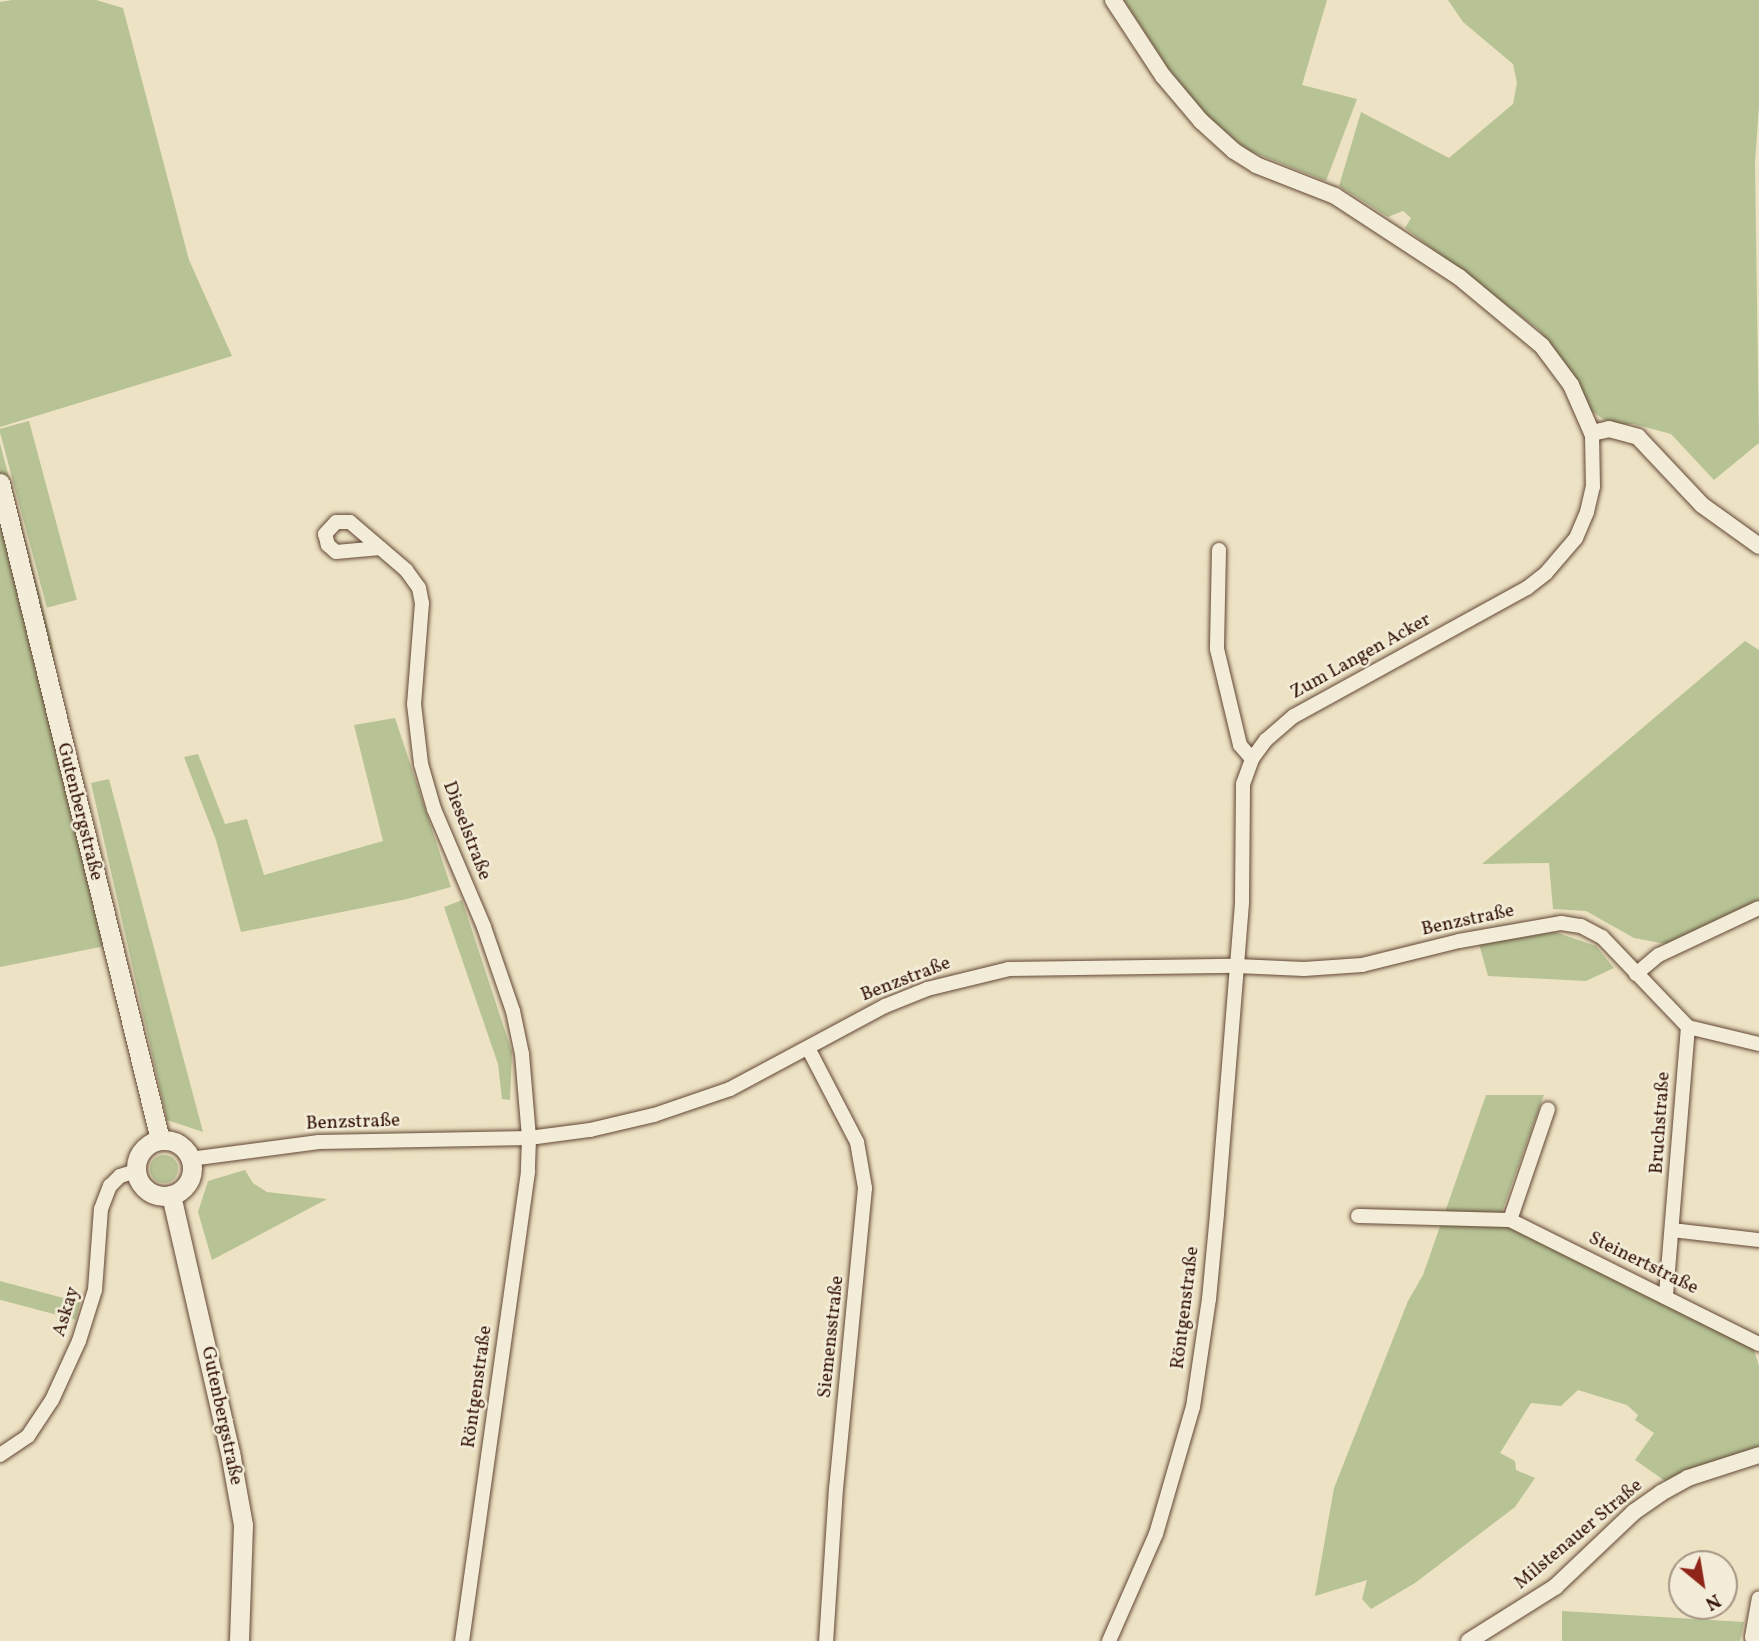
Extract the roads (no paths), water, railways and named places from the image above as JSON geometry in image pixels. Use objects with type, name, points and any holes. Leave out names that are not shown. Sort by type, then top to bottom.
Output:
[{"type":"main road","name":"Gutenbergstraße","points":[[0,483],[160,1140]]},
{"type":"main road","points":[[160,1140],[171,1140],[182,1146],[190,1159],[188,1182],[171,1195],[148,1191],[140,1183],[136,1171],[138,1157],[143,1149],[160,1140]]},
{"type":"main road","name":"Gutenbergstraße","points":[[171,1195],[231,1458],[243,1525],[239,1641]]},
{"type":"street","points":[[1114,0],[1163,76],[1201,121],[1234,151],[1256,165],[1335,196],[1459,277],[1542,345],[1571,385],[1592,433],[1609,429],[1638,437],[1702,505],[1759,546]]},
{"type":"street","name":"Zum Langen Acker","points":[[1237,966],[1242,901],[1243,784],[1252,759],[1266,740],[1294,716],[1527,588],[1546,573],[1576,538],[1587,512],[1593,487],[1592,433]]},
{"type":"street","name":"Dieselstraße","points":[[380,548],[406,570],[421,596],[414,704],[422,764],[434,809],[484,927],[513,1011],[522,1054],[529,1138]]},
{"type":"street","points":[[1219,550],[1217,649],[1240,745],[1252,759]]},
{"type":"street","points":[[1759,908],[1659,955],[1636,974],[1688,1027],[1759,1044]]},
{"type":"street","name":"Benzstraße","points":[[190,1159],[319,1142],[529,1138],[590,1130],[654,1115],[730,1089],[844,1026],[927,989],[1009,969],[1237,966],[1304,969],[1362,965],[1459,941],[1561,923],[1581,926],[1602,937],[1636,974]]},
{"type":"street","name":"Röntgenstraße","points":[[1109,1641],[1156,1534],[1193,1407],[1209,1299],[1237,966]]},
{"type":"street","name":"Bruchstraße","points":[[1666,1297],[1688,1027]]},
{"type":"street","name":"Siemensstraße","points":[[808,1048],[857,1142],[866,1188],[835,1501],[826,1641]]},
{"type":"street","points":[[1510,1220],[1548,1109]]},
{"type":"street","name":"Röntgenstraße","points":[[461,1641],[528,1172],[529,1138]]},
{"type":"street","name":"Askay","points":[[0,1455],[28,1436],[52,1400],[79,1341],[95,1290],[101,1209],[110,1186],[120,1176],[136,1171]]},
{"type":"street","name":"Steinertstraße","points":[[1357,1216],[1510,1220],[1759,1344]]},
{"type":"street","points":[[1672,1230],[1759,1240]]},
{"type":"street","name":"Milstenauer Straße","points":[[1469,1641],[1555,1587],[1634,1512],[1661,1493],[1688,1478],[1759,1455]]},
{"type":"street","points":[[1754,1641],[1752,1637],[1759,1599]]}]
